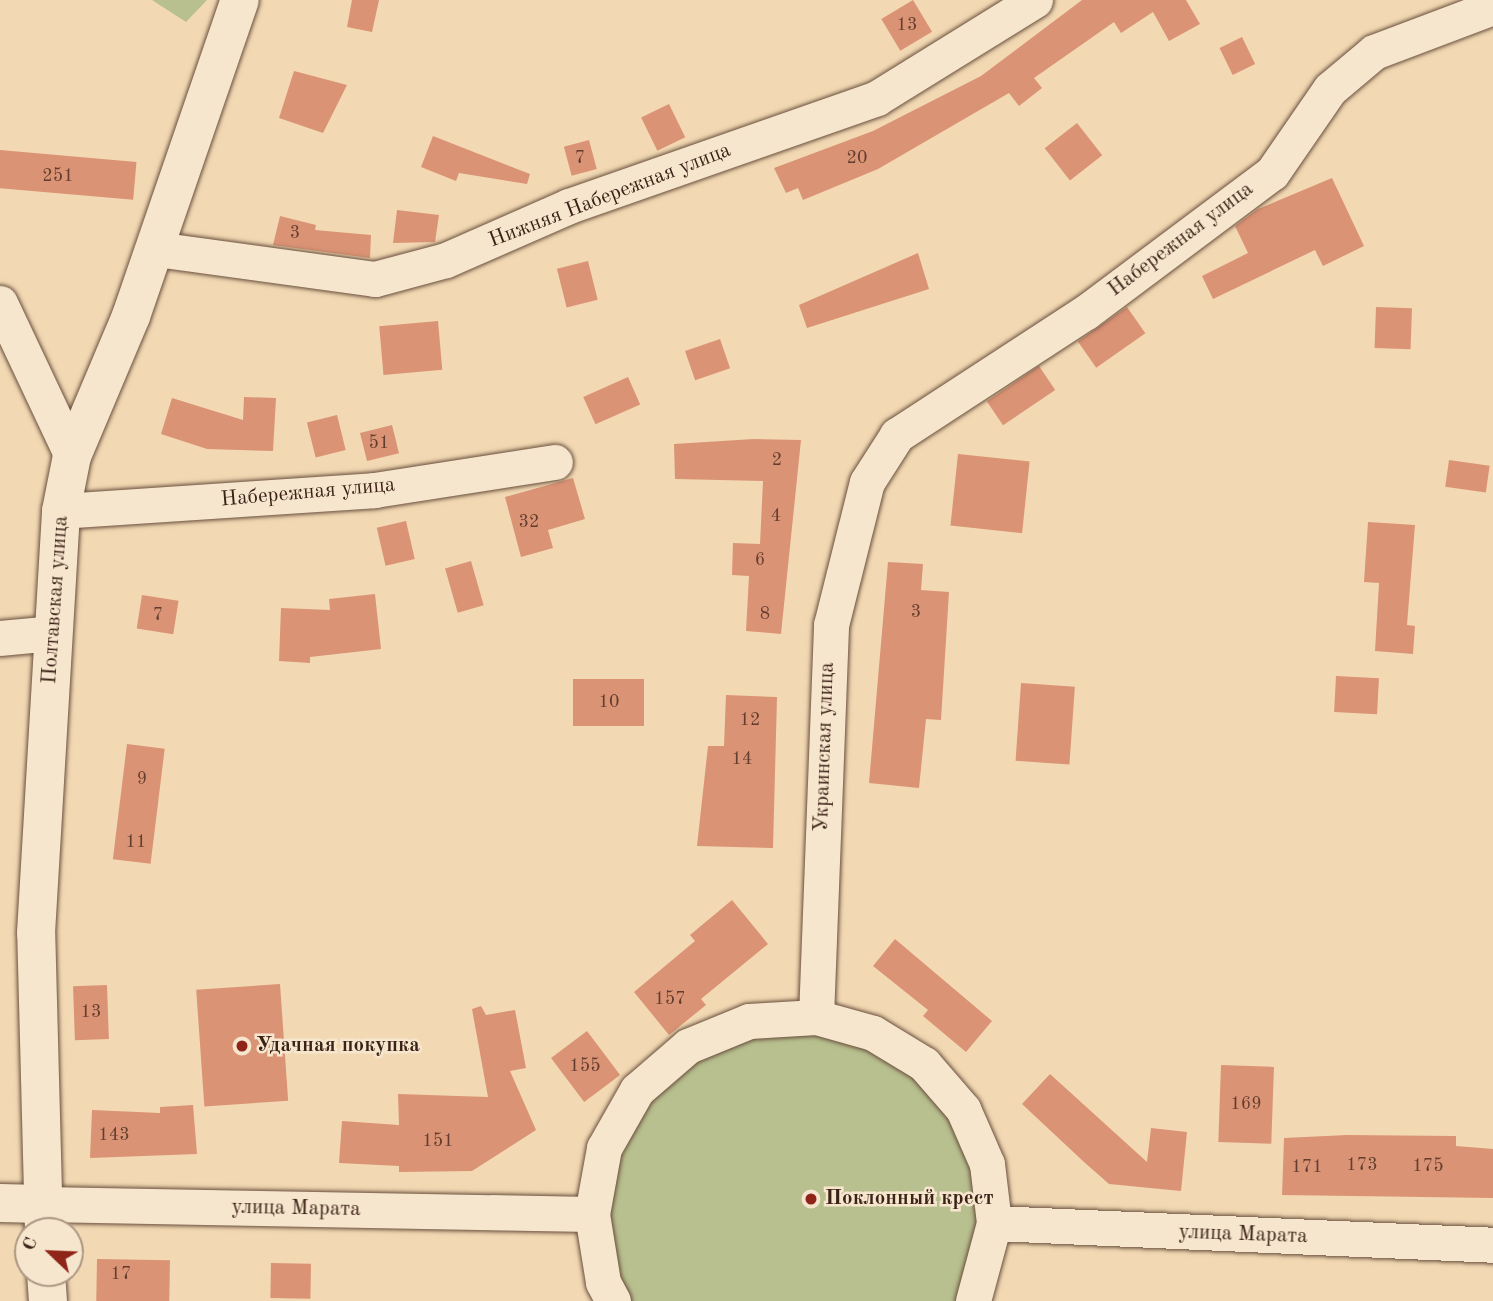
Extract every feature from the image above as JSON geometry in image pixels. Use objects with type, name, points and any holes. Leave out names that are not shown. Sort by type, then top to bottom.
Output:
[{"type":"street","name":"Полтавская улица","points":[[43,1217],[36,933],[61,511],[72,456],[156,250],[240,0]]},
{"type":"street","name":"Нижняя Набережная улица","points":[[156,250],[375,279],[446,260],[569,206],[877,98],[1035,0]]},
{"type":"street","name":"Набережная улица","points":[[867,482],[897,435],[1086,312],[1272,173],[1329,89],[1374,52],[1493,8]]},
{"type":"street","points":[[0,303],[72,456]]},
{"type":"street","name":"Набережная улица","points":[[61,511],[374,490],[555,462]]},
{"type":"street","name":"Украинская улица","points":[[816,1017],[831,625],[867,482]]},
{"type":"street","points":[[0,638],[54,633]]},
{"type":"street","points":[[613,1301],[603,1282],[592,1214],[604,1148],[637,1090],[700,1041],[750,1021],[816,1017],[873,1032],[924,1064],[963,1109],[987,1164],[994,1223],[973,1301]]},
{"type":"street","name":"улица Марата","points":[[0,1203],[40,1217]]},
{"type":"street","name":"улица Марата","points":[[84,1218],[592,1214]]},
{"type":"street","name":"улица Марата","points":[[994,1223],[1493,1245]]},
{"type":"green space","points":[[152,0],[207,0],[186,22]]},
{"type":"green space","points":[[816,1017],[924,1064],[987,1164],[973,1301],[613,1301],[604,1148],[688,1046]]},
{"type":"building","points":[[352,0],[379,0],[372,32],[347,27]]},
{"type":"building","points":[[913,0],[932,32],[900,51],[881,19]]},
{"type":"building","points":[[1082,0],[1186,0],[1200,24],[1169,41],[1153,12],[1121,33],[1114,22],[1034,78],[1042,88],[1019,106],[1009,93],[878,169],[803,200],[798,188],[786,193],[774,168],[873,131],[981,76]]},
{"type":"building","points":[[1242,37],[1255,64],[1233,75],[1220,48]]},
{"type":"building","points":[[294,71],[347,85],[323,133],[279,118]]},
{"type":"building","points":[[669,104],[685,137],[657,151],[641,118]]},
{"type":"building","points":[[1077,123],[1102,155],[1070,181],[1045,148]]},
{"type":"building","points":[[433,136],[530,174],[527,184],[459,173],[456,181],[421,167]]},
{"type":"building","points":[[589,140],[597,169],[572,176],[564,147]]},
{"type":"building","points":[[0,150],[136,162],[133,200],[0,188]]},
{"type":"building","points":[[1332,178],[1364,246],[1323,266],[1315,250],[1213,299],[1202,276],[1248,253],[1235,226],[1258,209]]},
{"type":"building","points":[[397,210],[439,215],[435,242],[393,243]]},
{"type":"building","points":[[280,216],[316,225],[315,230],[371,235],[370,258],[273,245]]},
{"type":"building","points":[[918,253],[929,289],[807,328],[799,305]]},
{"type":"building","points":[[588,261],[598,300],[567,308],[557,269]]},
{"type":"building","points":[[1127,307],[1145,333],[1096,368],[1078,341]]},
{"type":"building","points":[[1376,307],[1412,308],[1411,349],[1375,348]]},
{"type":"building","points":[[438,321],[442,370],[383,375],[379,326]]},
{"type":"building","points":[[720,339],[730,368],[695,380],[685,351]]},
{"type":"building","points":[[1039,366],[1055,390],[1003,425],[987,401]]},
{"type":"building","points":[[628,377],[640,404],[595,424],[583,397]]},
{"type":"building","points":[[244,397],[276,398],[273,451],[207,449],[161,434],[172,398],[243,420]]},
{"type":"building","points":[[337,415],[346,450],[316,457],[307,422]]},
{"type":"building","points":[[392,425],[399,453],[367,461],[360,433]]},
{"type":"building","points":[[754,439],[801,440],[781,634],[746,631],[749,576],[732,575],[733,543],[760,544],[763,481],[675,479],[674,444]]},
{"type":"building","points":[[958,454],[1030,462],[1022,533],[950,526]]},
{"type":"building","points":[[1449,460],[1490,466],[1486,492],[1445,487]]},
{"type":"building","points":[[573,478],[585,519],[548,530],[553,548],[521,557],[505,497]]},
{"type":"building","points":[[406,521],[415,559],[386,566],[377,528]]},
{"type":"building","points":[[1368,522],[1415,525],[1407,625],[1415,626],[1413,654],[1375,651],[1379,583],[1364,582]]},
{"type":"building","points":[[471,561],[484,605],[458,613],[445,568]]},
{"type":"building","points":[[888,562],[923,564],[921,590],[949,592],[941,720],[926,719],[919,788],[869,783]]},
{"type":"building","points":[[375,594],[381,649],[310,657],[310,663],[279,661],[281,608],[330,610],[329,599]]},
{"type":"building","points":[[142,595],[179,601],[173,634],[137,629]]},
{"type":"building","points":[[1336,676],[1379,678],[1377,714],[1334,712]]},
{"type":"building","points":[[573,679],[644,679],[644,726],[573,726]]},
{"type":"building","points":[[1021,683],[1075,687],[1069,765],[1016,761]]},
{"type":"building","points":[[726,695],[777,697],[773,848],[697,846],[708,746],[724,746]]},
{"type":"building","points":[[127,744],[165,749],[151,864],[113,859]]},
{"type":"building","points":[[732,900],[768,944],[701,999],[706,1005],[669,1035],[634,992],[695,941],[690,935]]},
{"type":"building","points":[[895,939],[992,1021],[966,1052],[923,1016],[928,1010],[873,966]]},
{"type":"building","name":"Удачная покупка","points":[[280,984],[288,1101],[204,1107],[196,990]]},
{"type":"building","points":[[107,985],[109,1039],[75,1040],[73,986]]},
{"type":"building","points":[[481,1006],[486,1015],[515,1010],[526,1068],[510,1071],[536,1130],[472,1171],[399,1172],[399,1166],[339,1163],[342,1121],[399,1125],[398,1094],[488,1097],[472,1009]]},
{"type":"building","points":[[587,1031],[620,1075],[584,1102],[551,1058]]},
{"type":"building","points":[[1221,1065],[1274,1067],[1271,1144],[1218,1142]]},
{"type":"building","points":[[1050,1074],[1147,1162],[1151,1128],[1187,1132],[1181,1191],[1109,1184],[1084,1162],[1022,1104]]},
{"type":"building","points":[[193,1105],[197,1154],[90,1158],[92,1110],[160,1113],[160,1107]]},
{"type":"building","points":[[1347,1135],[1456,1136],[1456,1146],[1493,1149],[1493,1198],[1282,1195],[1284,1138]]},
{"type":"building","points":[[97,1259],[170,1260],[169,1301],[96,1301]]},
{"type":"building","points":[[271,1263],[311,1264],[310,1299],[270,1298]]},
{"type":"place","name":"Удачная покупка","points":[[242,1046]]},
{"type":"place","name":"Поклонный крест","points":[[811,1199]]}]
